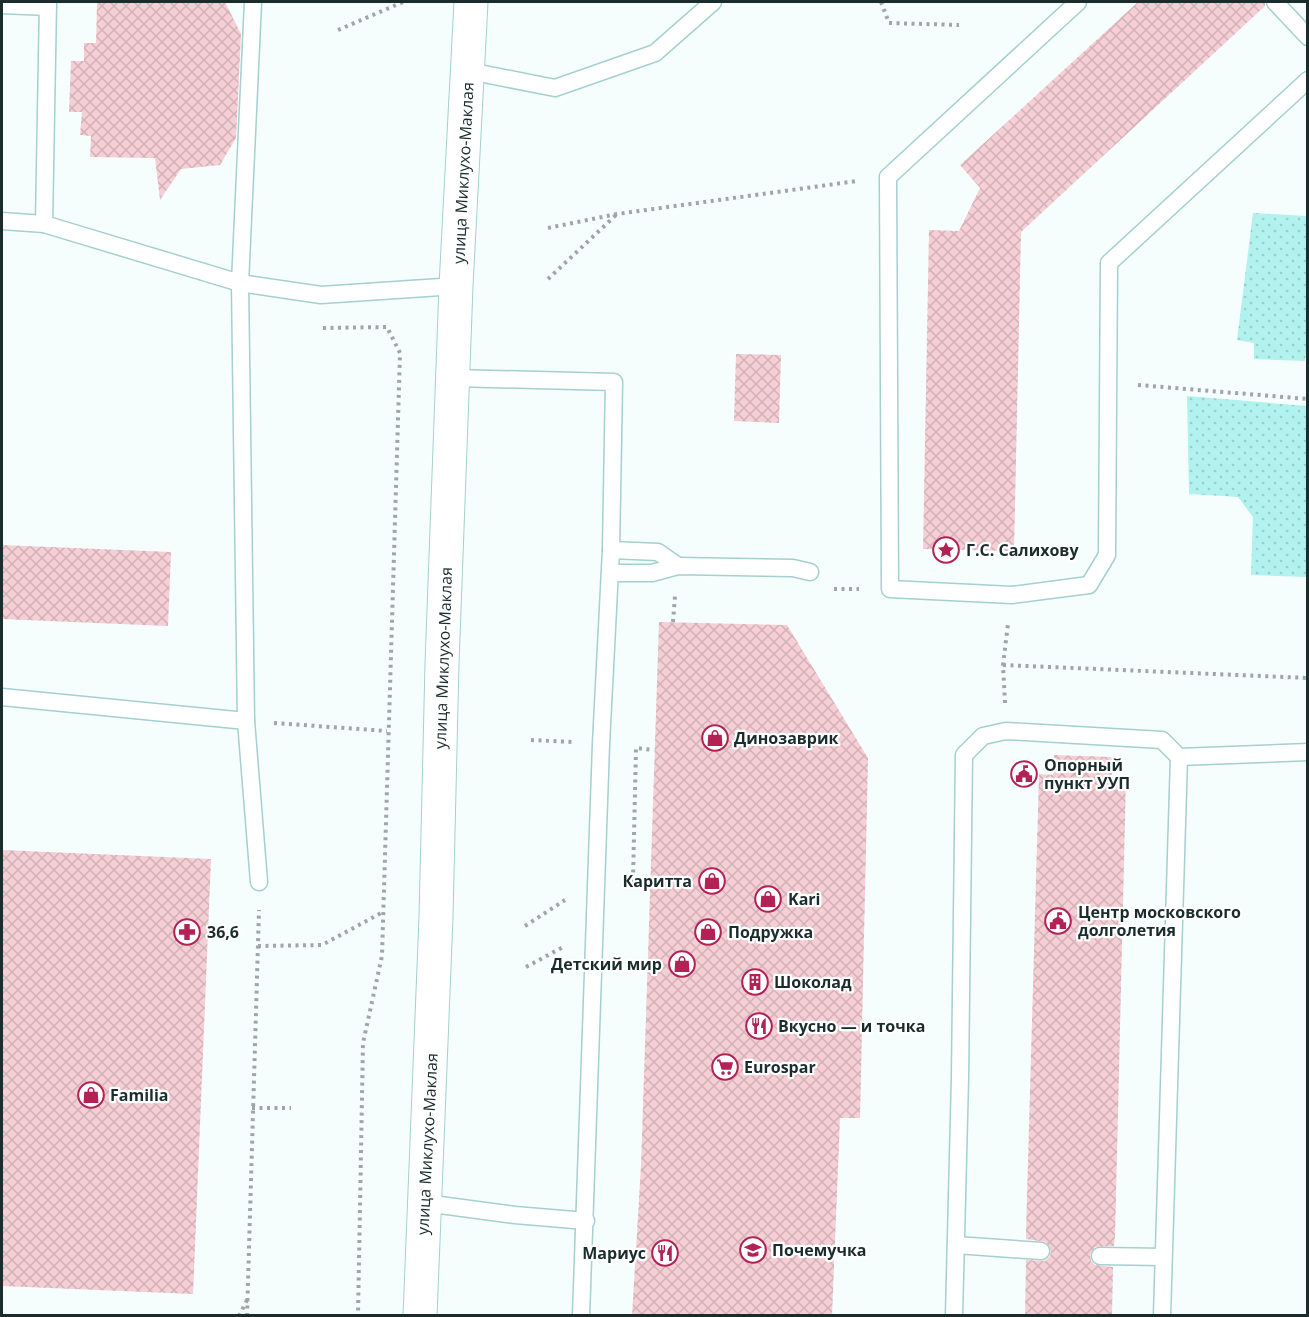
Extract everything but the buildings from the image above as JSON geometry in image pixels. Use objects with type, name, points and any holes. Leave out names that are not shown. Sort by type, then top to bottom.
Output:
[{"type":"main road","name":"улица Миклухо-Маклая","points":[[420,1316],[436,918],[442,664],[456,286],[471,2]]},
{"type":"lane","points":[[253,2],[240,283],[246,721],[259,882]]},
{"type":"lane","points":[[469,71],[555,88],[655,53],[713,2]]},
{"type":"lane","points":[[1078,2],[888,177],[890,589],[1012,595],[1089,585],[1107,555],[1109,263],[1308,80]]},
{"type":"lane","points":[[1275,2],[1308,37]]},
{"type":"lane","points":[[2,5],[48,4],[44,224]]},
{"type":"lane","points":[[2,221],[44,224],[240,283],[321,295],[456,286]]},
{"type":"lane","points":[[453,378],[615,381],[611,550],[601,744],[581,1316]]},
{"type":"lane","points":[[611,550],[658,552],[678,566]]},
{"type":"lane","points":[[610,573],[652,573],[678,566],[794,568],[810,572]]},
{"type":"lane","points":[[2,697],[246,721]]},
{"type":"lane","points":[[954,1316],[964,755],[983,736],[1006,731],[1162,740],[1179,757],[1162,1316]]},
{"type":"lane","points":[[1179,757],[1308,752]]},
{"type":"lane","points":[[425,1203],[515,1215],[586,1221]]},
{"type":"lane","points":[[956,1245],[1041,1251]]},
{"type":"lane","points":[[1100,1256],[1163,1257]]},
{"type":"path","points":[[338,30],[403,2]]},
{"type":"path","points":[[880,2],[889,23],[959,25]]},
{"type":"path","points":[[548,228],[616,214],[888,177]]},
{"type":"path","points":[[548,279],[616,214]]},
{"type":"path","points":[[320,328],[387,327],[400,353],[382,956],[363,1043],[358,1316]]},
{"type":"path","points":[[1108,382],[1308,399]]},
{"type":"path","points":[[810,572],[823,589],[890,589]]},
{"type":"path","points":[[1006,731],[1003,665],[1012,595]]},
{"type":"path","points":[[1003,665],[1308,678]]},
{"type":"path","points":[[246,721],[387,730]]},
{"type":"path","points":[[531,740],[601,744]]},
{"type":"path","points":[[633,880],[636,748],[654,750]]},
{"type":"path","points":[[247,1316],[259,882]]},
{"type":"path","points":[[258,946],[322,945],[383,912]]},
{"type":"path","points":[[252,1108],[291,1108]]},
{"type":"path","points":[[239,1316],[248,1299]]},
{"type":"shaded area","points":[[1253,213],[1307,216],[1308,338],[1305,361],[1254,359],[1254,343],[1237,340]]},
{"type":"shaded area","points":[[1187,396],[1307,406],[1307,577],[1251,575],[1253,517],[1238,497],[1189,494]]},
{"type":"place","name":"Г.С. Салихову","points":[[946,550]]},
{"type":"place","name":"Динозаврик","points":[[715,738]]},
{"type":"place","name":"Опорный пункт УУП","points":[[1024,774]]},
{"type":"place","name":"Каритта","points":[[712,881]]},
{"type":"place","name":"Kari","points":[[768,899]]},
{"type":"place","name":"Центр московского долголетия","points":[[1058,921]]},
{"type":"place","name":"36,6","points":[[187,932]]},
{"type":"place","name":"Подружка","points":[[708,932]]},
{"type":"place","name":"Детский мир","points":[[682,964]]},
{"type":"place","name":"Шоколад","points":[[755,982]]},
{"type":"place","name":"Вкусно — и точка","points":[[759,1026]]},
{"type":"place","name":"Eurospar","points":[[725,1067]]},
{"type":"place","name":"Familia","points":[[91,1095]]},
{"type":"place","name":"Почемучка","points":[[753,1250]]},
{"type":"place","name":"Мариус","points":[[665,1253]]}]
